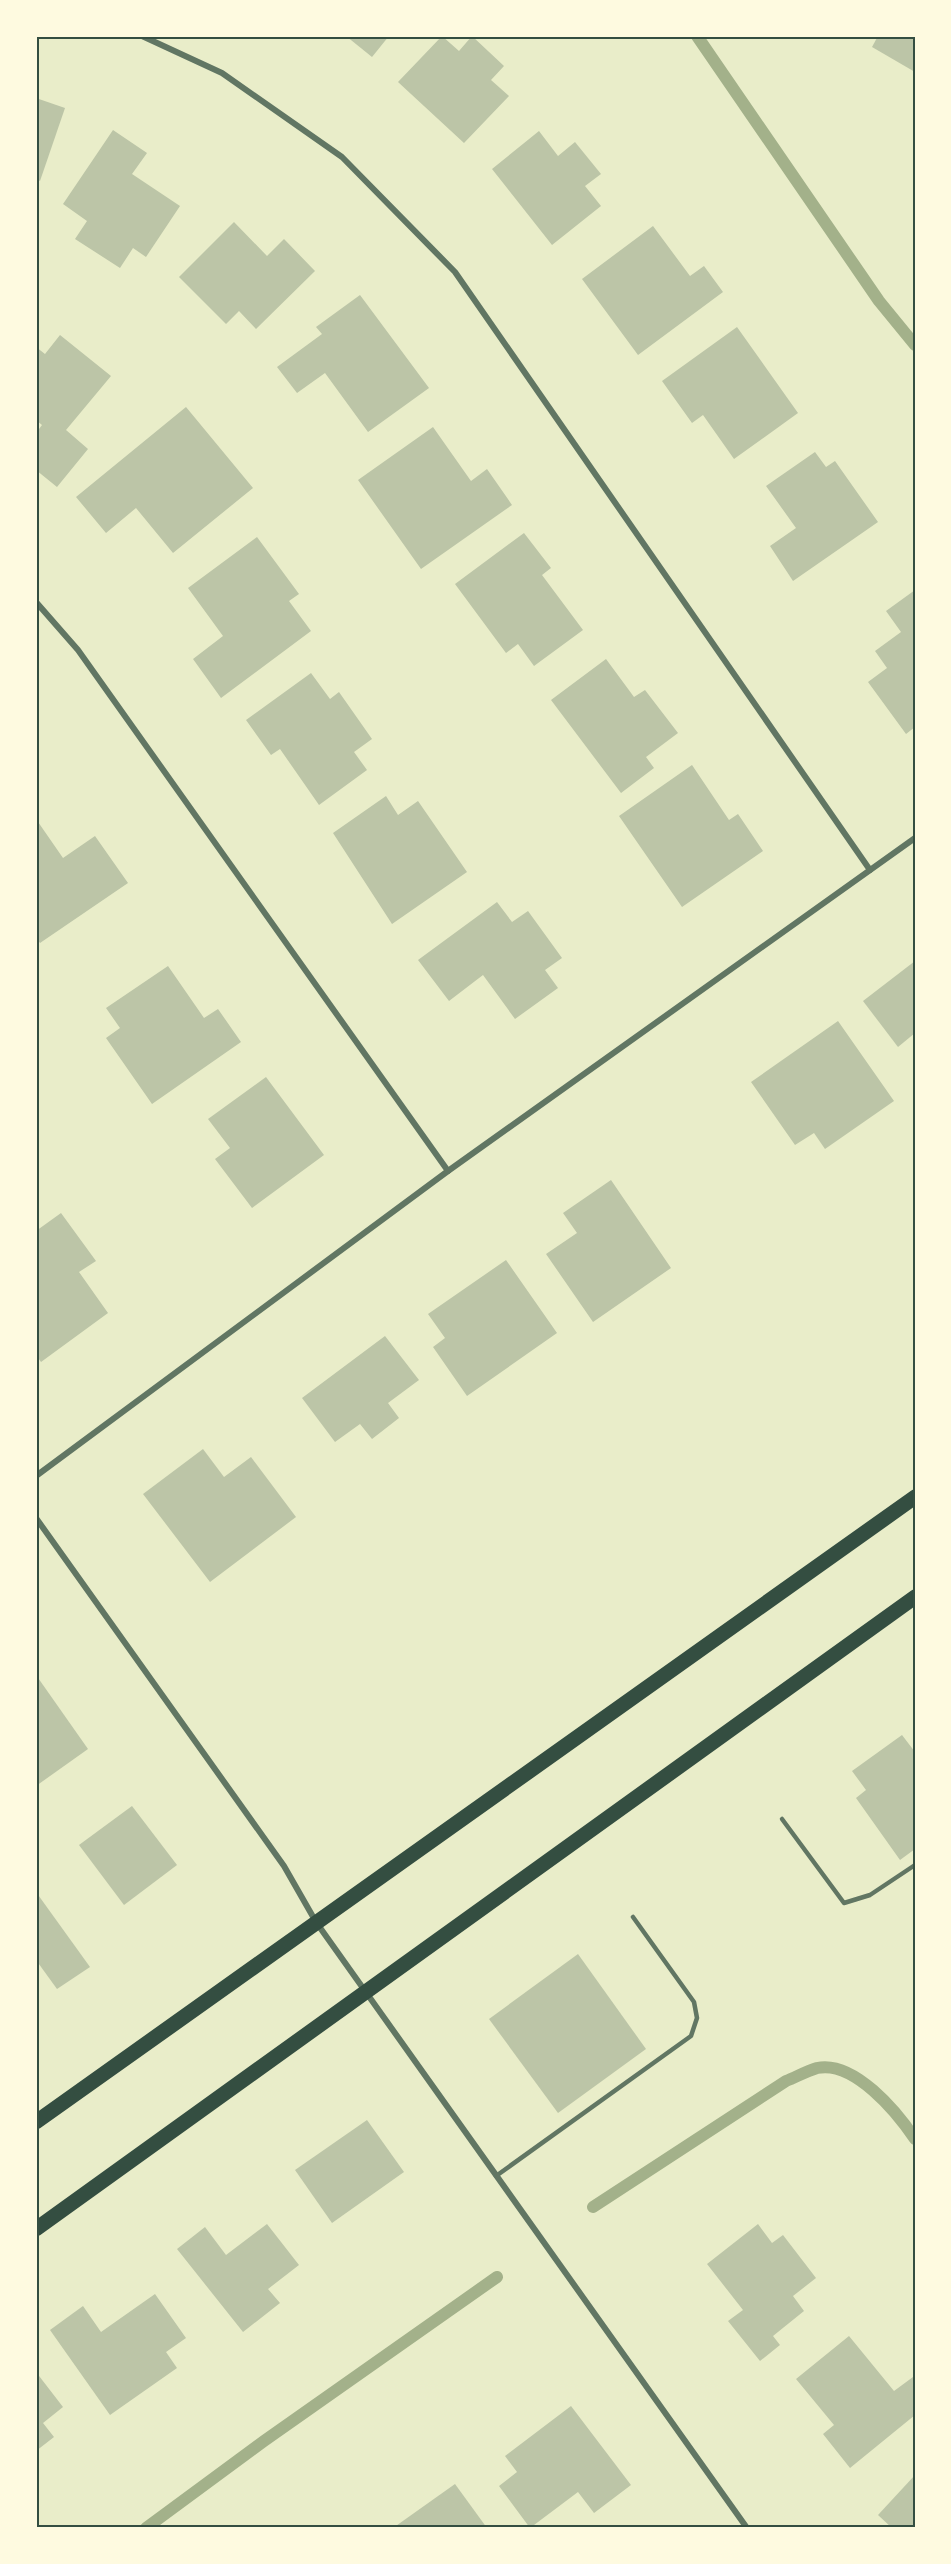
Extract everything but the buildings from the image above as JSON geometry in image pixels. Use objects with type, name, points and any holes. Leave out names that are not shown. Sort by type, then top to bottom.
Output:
[{"type":"main road","points":[[36,2122],[915,1497]]},
{"type":"main road","points":[[36,2229],[915,1597]]},
{"type":"street","points":[[142,36],[222,73],[342,157],[455,273],[870,870]]},
{"type":"street","points":[[36,602],[78,650],[448,1171]]},
{"type":"street","points":[[36,1476],[448,1171],[915,838]]},
{"type":"street","points":[[36,1518],[284,1866],[316,1922],[743,2527]]},
{"type":"lane","points":[[782,1819],[844,1903],[870,1895],[915,1865]]},
{"type":"lane","points":[[496,2176],[691,2036],[698,2018],[694,2002],[633,1917]]},
{"type":"waterway","points":[[697,36],[879,301],[915,345]]},
{"type":"waterway","points":[[593,2207],[786,2081],[817,2068],[831,2068],[860,2080],[886,2103],[915,2139]]},
{"type":"waterway","points":[[146,2528],[264,2441],[497,2277]]}]
